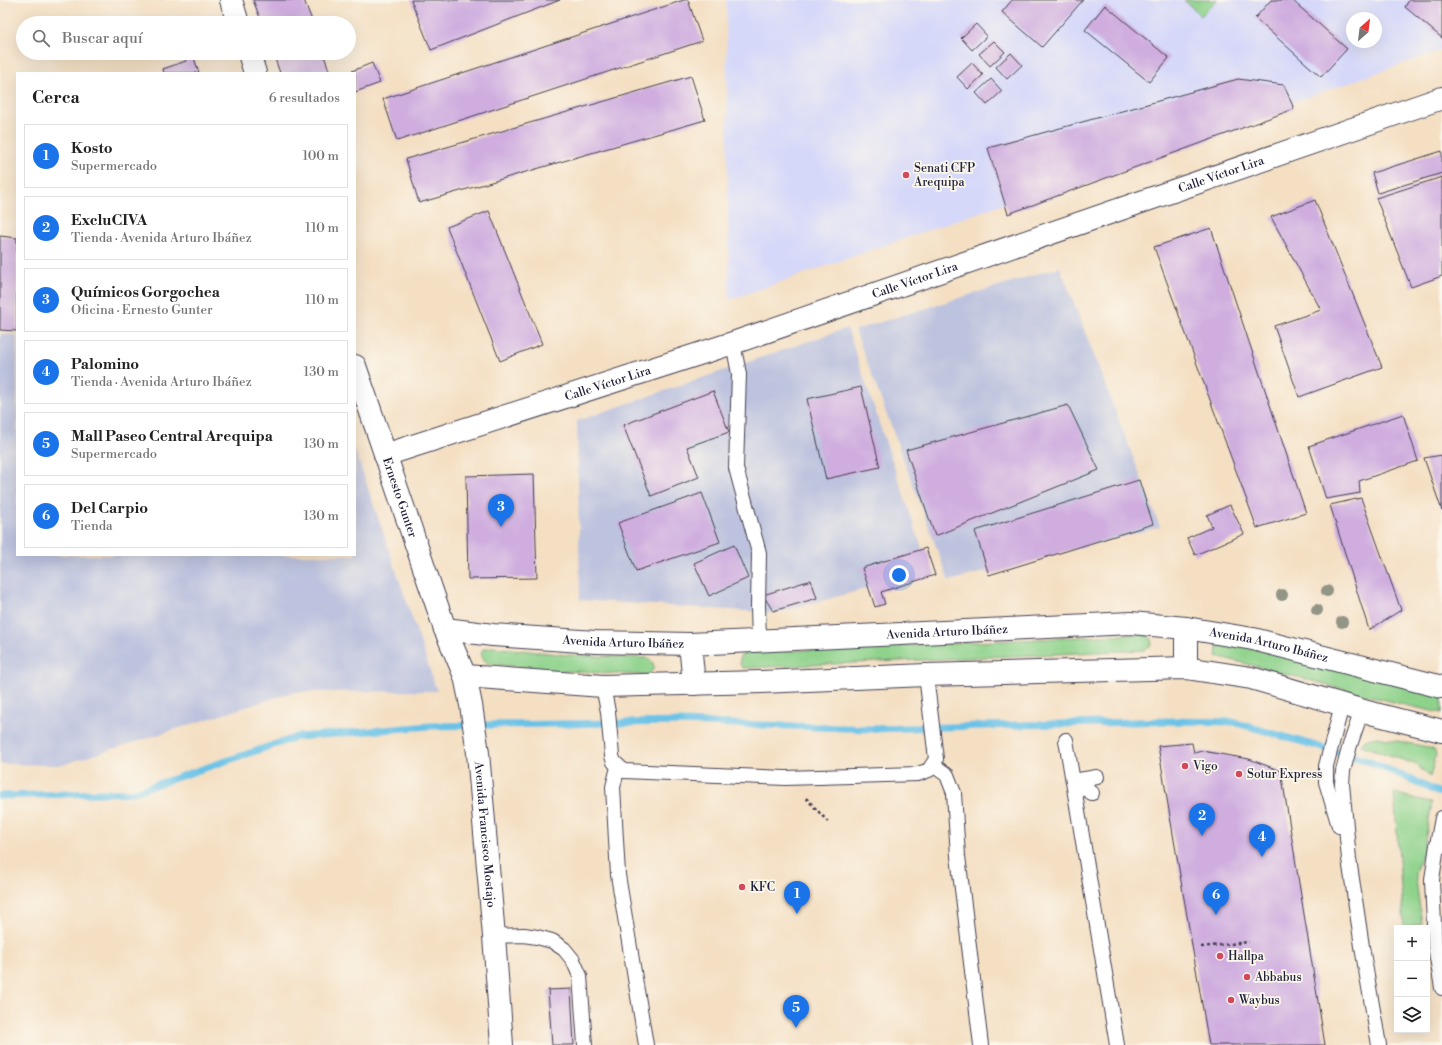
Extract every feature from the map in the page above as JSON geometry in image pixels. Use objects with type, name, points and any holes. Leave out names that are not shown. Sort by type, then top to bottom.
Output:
[{"type":"main road","points":[[230,0],[236,16]]},
{"type":"main road","points":[[250,60],[255,72]]},
{"type":"main road","name":"Calle Víctor Lira","points":[[385,455],[734,343],[1442,98]]},
{"type":"main road","name":"Ernesto Gunter","points":[[356,369],[445,629]]},
{"type":"main road","name":"Avenida Arturo Ibáñez","points":[[445,629],[493,635],[580,641],[690,644],[1131,623],[1186,628],[1253,639],[1442,687]]},
{"type":"main road","points":[[1186,628],[1186,668]]},
{"type":"main road","name":"Avenida Francisco Mostajo","points":[[445,629],[465,676],[478,753],[502,1045]]},
{"type":"main road","points":[[690,644],[694,684]]},
{"type":"main road","points":[[465,676],[603,686],[1186,668],[1251,678],[1442,731]]},
{"type":"lane","points":[[734,343],[740,374],[736,468],[759,553],[759,641]]},
{"type":"lane","points":[[615,762],[624,771],[785,778],[918,774],[930,770],[935,762],[932,718],[926,675]]},
{"type":"lane","points":[[603,686],[615,762],[613,787],[618,876],[646,1045]]},
{"type":"lane","points":[[1349,859],[1326,782],[1326,766],[1333,741],[1352,707]]},
{"type":"lane","points":[[1352,707],[1350,745],[1343,771],[1344,806],[1349,859],[1363,954],[1379,1045]]},
{"type":"lane","points":[[1066,740],[1117,1045]]},
{"type":"lane","points":[[935,762],[947,775],[954,792],[958,856],[982,1045]]},
{"type":"lane","points":[[1073,781],[1097,777]]},
{"type":"lane","points":[[1073,781],[1092,793]]},
{"type":"lane","points":[[1442,818],[1440,845],[1432,880],[1436,946],[1442,988]]},
{"type":"lane","points":[[494,936],[524,935],[552,941],[564,950],[573,960],[580,976],[585,1045]]},
{"type":"path","points":[[805,797],[828,822]]},
{"type":"path","points":[[1201,947],[1249,942]]},
{"type":"shaded area","name":"Senati CFP Arequipa","points":[[726,0],[1442,0],[1442,50],[729,300]]},
{"type":"shaded area","points":[[1060,267],[1160,527],[949,581],[855,330]]},
{"type":"shaded area","points":[[847,328],[930,572],[775,613],[580,600],[577,421]]},
{"type":"shaded area","points":[[0,334],[16,335],[16,556],[356,556],[356,453],[437,691],[294,692],[62,765],[0,764]]},
{"type":"green space","points":[[1184,0],[1217,0],[1201,16]]},
{"type":"green space","points":[[1143,634],[1149,636],[1152,642],[1150,647],[1145,650],[743,668],[740,664],[740,656],[745,653]]},
{"type":"green space","points":[[1219,640],[1442,695],[1442,713],[1409,706],[1216,656]]},
{"type":"green space","points":[[492,647],[567,655],[647,658],[653,663],[654,667],[650,674],[644,675],[564,671],[489,664],[483,659],[481,653],[483,649]]},
{"type":"green space","points":[[1378,737],[1427,747],[1435,751],[1436,755],[1430,777],[1417,765],[1361,745],[1365,739]]},
{"type":"green space","points":[[1394,793],[1432,803],[1423,852],[1415,872],[1422,924],[1404,925]]},
{"type":"building","points":[[253,0],[304,0],[310,16],[259,16]]},
{"type":"building","points":[[411,0],[560,0],[431,50]]},
{"type":"building","points":[[684,0],[688,0],[702,41],[397,141],[383,99]]},
{"type":"building","points":[[1012,0],[1083,0],[1042,47],[1002,12]]},
{"type":"building","points":[[1271,0],[1292,0],[1347,49],[1321,77],[1255,18]]},
{"type":"building","points":[[1409,0],[1442,0],[1442,38],[1405,7]]},
{"type":"building","points":[[1105,5],[1169,58],[1149,82],[1085,30]]},
{"type":"building","points":[[976,24],[987,36],[972,50],[961,38]]},
{"type":"building","points":[[994,41],[1005,52],[990,66],[979,54]]},
{"type":"building","points":[[1011,53],[1022,65],[1007,79],[996,67]]},
{"type":"building","points":[[195,60],[199,72],[164,72],[163,69],[186,61]]},
{"type":"building","points":[[275,60],[325,60],[330,72],[280,72]]},
{"type":"building","points":[[372,63],[380,83],[356,92],[356,72],[350,72]]},
{"type":"building","points":[[972,63],[983,75],[968,89],[957,77]]},
{"type":"building","points":[[691,76],[705,120],[419,203],[406,159]]},
{"type":"building","points":[[991,79],[1002,91],[987,105],[976,93]]},
{"type":"building","points":[[1238,79],[1284,85],[1294,109],[1008,214],[988,148]]},
{"type":"building","points":[[1442,151],[1442,173],[1378,193],[1372,173]]},
{"type":"building","points":[[1442,177],[1442,276],[1411,287],[1376,198]]},
{"type":"building","points":[[1315,200],[1382,367],[1299,397],[1274,326],[1321,310],[1271,217]]},
{"type":"building","points":[[489,211],[542,344],[500,361],[447,227]]},
{"type":"building","points":[[1211,228],[1306,513],[1257,528],[1154,247]]},
{"type":"building","points":[[0,236],[16,238],[16,331],[0,330]]},
{"type":"building","points":[[861,387],[880,467],[826,479],[807,399]]},
{"type":"building","points":[[713,391],[729,432],[687,447],[699,477],[651,496],[623,425]]},
{"type":"building","points":[[1068,405],[1099,470],[935,536],[906,450]]},
{"type":"building","points":[[1403,414],[1418,461],[1359,481],[1360,493],[1326,499],[1309,446]]},
{"type":"building","points":[[1442,455],[1442,511],[1424,458]]},
{"type":"building","points":[[534,474],[537,578],[468,579],[466,476]]},
{"type":"building","points":[[1139,480],[1153,524],[989,575],[975,531]]},
{"type":"building","points":[[702,493],[720,542],[636,571],[618,523]]},
{"type":"building","points":[[1361,498],[1401,610],[1369,630],[1330,505]]},
{"type":"building","points":[[1230,505],[1244,534],[1195,555],[1187,538],[1212,527],[1207,515]]},
{"type":"building","points":[[734,545],[748,578],[709,596],[694,563]]},
{"type":"building","points":[[926,548],[935,575],[881,592],[885,604],[875,607],[862,568]]},
{"type":"building","points":[[811,580],[817,598],[773,611],[763,595]]},
{"type":"building","points":[[1192,743],[1194,753],[1202,751],[1249,759],[1281,771],[1325,1045],[1209,1045],[1158,746]]},
{"type":"building","points":[[571,989],[574,1045],[552,1045],[548,990]]},
{"type":"waterway","points":[[0,796],[134,792],[297,737],[430,726],[681,722],[871,729],[1171,721],[1233,722],[1365,760],[1442,793]]},
{"type":"place","name":"Senati CFP Arequipa","points":[[906,175]]},
{"type":"place","name":"Químicos Gorgochea","points":[[501,527]]},
{"type":"place","name":"Vigo","points":[[1185,766]]},
{"type":"place","name":"Sotur Express","points":[[1239,774]]},
{"type":"place","name":"ExcluCIVA","points":[[1202,836]]},
{"type":"place","name":"Palomino","points":[[1262,857]]},
{"type":"place","name":"KFC","points":[[742,887]]},
{"type":"place","name":"Kosto","points":[[797,914]]},
{"type":"place","name":"Del Carpio","points":[[1216,915]]},
{"type":"place","name":"Hallpa","points":[[1220,956]]},
{"type":"place","name":"Abbabus","points":[[1247,977]]},
{"type":"place","name":"Waybus","points":[[1231,1000]]},
{"type":"place","name":"Mall Paseo Central Arequipa","points":[[796,1028]]}]
